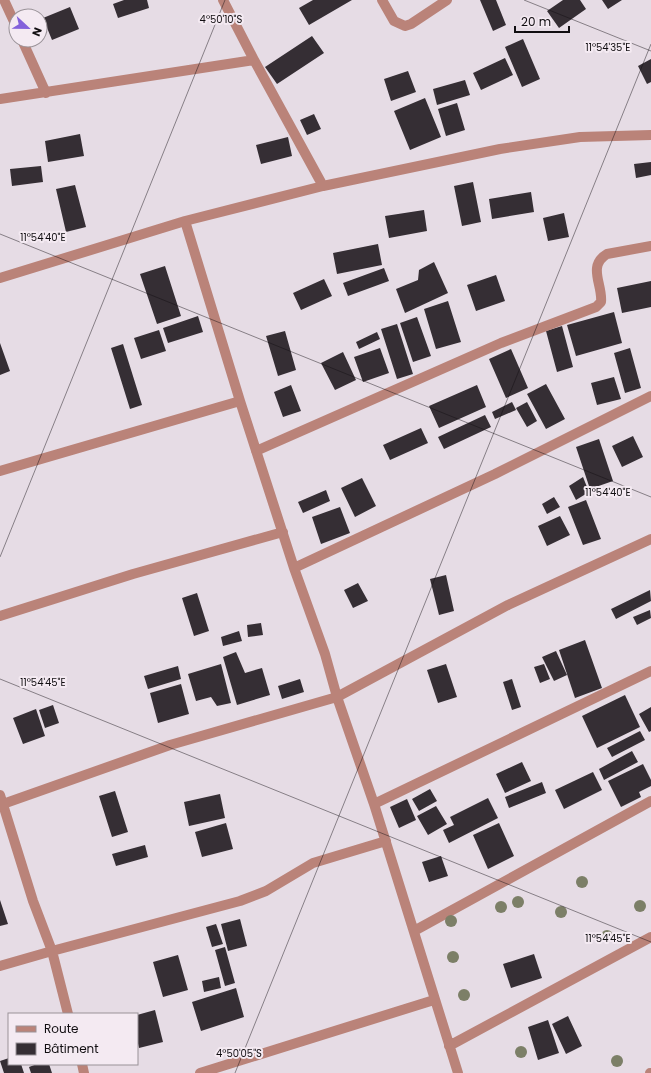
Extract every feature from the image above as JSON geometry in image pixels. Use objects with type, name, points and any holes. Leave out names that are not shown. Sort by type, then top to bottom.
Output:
[{"type":"street","points":[[223,0],[323,186]]},
{"type":"street","points":[[382,0],[394,21],[405,26],[411,24],[447,0]]},
{"type":"street","points":[[26,48],[46,93]]},
{"type":"street","points":[[0,99],[254,60]]},
{"type":"street","points":[[0,278],[185,221],[323,186],[500,149],[580,137],[651,135]]},
{"type":"street","points":[[185,221],[256,451],[374,804],[458,1073]]},
{"type":"street","points":[[256,451],[501,343],[596,307],[601,302],[602,297],[596,271],[601,258],[607,254],[651,246]]},
{"type":"street","points":[[294,568],[495,474],[651,396]]},
{"type":"street","points":[[0,471],[240,401]]},
{"type":"street","points":[[0,616],[133,574],[283,532]]},
{"type":"street","points":[[68,1013],[52,951],[33,901],[1,801],[170,745],[337,697],[508,605],[651,539]]},
{"type":"street","points":[[374,804],[651,671]]},
{"type":"street","points":[[414,931],[651,802]]},
{"type":"street","points":[[0,966],[240,901],[266,891],[313,863],[386,841]]},
{"type":"street","points":[[449,1046],[651,936]]},
{"type":"street","points":[[200,1073],[434,1000]]},
{"type":"building","points":[[124,0],[147,0],[149,8],[118,18],[113,4]]},
{"type":"building","points":[[313,0],[352,0],[309,25],[299,8]]},
{"type":"building","points":[[480,0],[496,0],[506,25],[493,31]]},
{"type":"building","points":[[563,0],[580,0],[586,9],[559,28],[547,11]]},
{"type":"building","points":[[602,0],[622,0],[608,9]]},
{"type":"building","points":[[70,7],[79,29],[52,40],[48,30],[48,16]]},
{"type":"building","points":[[312,36],[324,53],[277,84],[265,67]]},
{"type":"building","points":[[523,39],[540,79],[522,87],[505,47]]},
{"type":"building","points":[[505,58],[513,75],[481,90],[473,73]]},
{"type":"building","points":[[651,59],[651,82],[647,84],[638,66]]},
{"type":"building","points":[[408,71],[416,92],[391,101],[384,79]]},
{"type":"building","points":[[465,80],[470,95],[437,105],[433,89]]},
{"type":"building","points":[[425,98],[441,137],[410,150],[394,111]]},
{"type":"building","points":[[457,103],[465,130],[446,136],[438,109]]},
{"type":"building","points":[[314,114],[321,129],[307,135],[300,120]]},
{"type":"building","points":[[80,134],[84,156],[48,162],[45,141]]},
{"type":"building","points":[[288,137],[292,156],[261,164],[256,145]]},
{"type":"building","points":[[651,162],[651,175],[636,178],[634,164]]},
{"type":"building","points":[[41,166],[43,182],[12,186],[10,169]]},
{"type":"building","points":[[473,182],[481,222],[462,226],[454,186]]},
{"type":"building","points":[[75,185],[86,227],[66,232],[56,189]]},
{"type":"building","points":[[531,192],[534,212],[492,219],[489,199]]},
{"type":"building","points":[[424,210],[427,231],[389,238],[385,216]]},
{"type":"building","points":[[564,213],[569,237],[548,241],[543,218]]},
{"type":"building","points":[[378,244],[382,265],[337,274],[333,253]]},
{"type":"building","points":[[434,262],[448,293],[405,313],[396,289],[418,280],[419,270]]},
{"type":"building","points":[[165,266],[181,316],[157,324],[140,274]]},
{"type":"building","points":[[384,268],[389,281],[348,296],[343,283]]},
{"type":"building","points":[[496,275],[505,301],[476,311],[467,285]]},
{"type":"building","points":[[324,279],[332,296],[301,310],[293,293]]},
{"type":"building","points":[[651,281],[651,307],[622,313],[617,288]]},
{"type":"building","points":[[448,301],[461,342],[436,349],[424,309]]},
{"type":"building","points":[[614,312],[622,343],[576,356],[567,325]]},
{"type":"building","points":[[198,316],[203,332],[168,343],[163,328]]},
{"type":"building","points":[[417,317],[431,356],[413,362],[400,323]]},
{"type":"building","points":[[397,324],[413,374],[397,379],[381,329]]},
{"type":"building","points":[[562,326],[573,367],[557,372],[546,331]]},
{"type":"building","points":[[159,330],[166,351],[141,359],[134,338]]},
{"type":"building","points":[[285,331],[296,370],[278,376],[266,336]]},
{"type":"building","points":[[377,332],[380,339],[359,349],[356,342]]},
{"type":"building","points":[[0,343],[10,371],[0,375]]},
{"type":"building","points":[[123,344],[142,405],[130,409],[111,348]]},
{"type":"building","points":[[380,348],[389,373],[363,382],[354,357]]},
{"type":"building","points":[[630,348],[641,388],[625,393],[614,353]]},
{"type":"building","points":[[511,349],[528,388],[506,398],[489,359]]},
{"type":"building","points":[[343,352],[356,380],[335,390],[321,363]]},
{"type":"building","points":[[614,377],[621,399],[597,405],[591,383]]},
{"type":"building","points":[[546,384],[565,419],[546,429],[527,394]]},
{"type":"building","points":[[291,385],[301,411],[283,417],[274,392]]},
{"type":"building","points":[[477,385],[486,407],[439,428],[429,406]]},
{"type":"building","points":[[512,402],[516,410],[495,419],[492,412]]},
{"type":"building","points":[[527,402],[537,421],[527,427],[516,408]]},
{"type":"building","points":[[485,415],[491,427],[444,449],[438,437]]},
{"type":"building","points":[[421,428],[428,443],[390,460],[383,445]]},
{"type":"building","points":[[633,436],[643,457],[622,467],[612,446]]},
{"type":"building","points":[[599,439],[613,481],[590,489],[576,447]]},
{"type":"building","points":[[583,477],[589,492],[576,500],[569,486]]},
{"type":"building","points":[[362,478],[376,506],[355,517],[341,488]]},
{"type":"building","points":[[326,490],[330,501],[303,513],[298,502]]},
{"type":"building","points":[[554,497],[560,507],[547,514],[542,504]]},
{"type":"building","points":[[586,500],[601,539],[583,545],[568,507]]},
{"type":"building","points":[[340,507],[350,533],[321,544],[312,517]]},
{"type":"building","points":[[560,516],[570,535],[547,546],[538,526]]},
{"type":"building","points":[[446,575],[454,611],[439,615],[430,579]]},
{"type":"building","points":[[358,583],[368,601],[353,608],[344,590]]},
{"type":"building","points":[[650,590],[651,601],[616,619],[611,609]]},
{"type":"building","points":[[197,593],[209,631],[194,636],[182,598]]},
{"type":"building","points":[[650,610],[651,618],[637,625],[633,617]]},
{"type":"building","points":[[261,623],[263,635],[248,637],[247,625]]},
{"type":"building","points":[[239,631],[242,641],[223,646],[221,637]]},
{"type":"building","points":[[585,640],[602,688],[575,698],[559,650]]},
{"type":"building","points":[[556,651],[567,675],[554,681],[542,657]]},
{"type":"building","points":[[236,652],[245,673],[262,668],[270,695],[237,705],[223,657]]},
{"type":"building","points":[[221,664],[231,703],[217,706],[211,697],[196,701],[188,674]]},
{"type":"building","points":[[446,664],[457,697],[438,703],[427,670]]},
{"type":"building","points":[[544,664],[550,679],[540,683],[534,667]]},
{"type":"building","points":[[178,666],[181,679],[148,689],[144,676]]},
{"type":"building","points":[[300,679],[304,692],[282,699],[278,686]]},
{"type":"building","points":[[512,679],[521,707],[512,710],[503,682]]},
{"type":"building","points":[[181,684],[189,714],[158,723],[150,693]]},
{"type":"building","points":[[625,695],[640,727],[597,748],[582,716]]},
{"type":"building","points":[[53,705],[59,723],[45,728],[39,710]]},
{"type":"building","points":[[651,707],[651,731],[649,732],[639,714]]},
{"type":"building","points":[[36,709],[45,736],[23,744],[13,718]]},
{"type":"building","points":[[640,731],[645,740],[612,757],[607,748]]},
{"type":"building","points":[[632,751],[638,762],[604,780],[599,769]]},
{"type":"building","points":[[522,762],[531,781],[505,793],[496,774]]},
{"type":"building","points":[[643,764],[651,780],[651,786],[639,792],[641,797],[621,807],[608,781]]},
{"type":"building","points":[[593,772],[602,790],[564,809],[555,790]]},
{"type":"building","points":[[542,782],[546,793],[509,808],[505,797]]},
{"type":"building","points":[[430,789],[437,801],[419,811],[412,799]]},
{"type":"building","points":[[115,791],[128,832],[112,837],[99,796]]},
{"type":"building","points":[[220,794],[225,818],[189,826],[184,802]]},
{"type":"building","points":[[488,798],[498,818],[449,843],[443,830],[454,825],[450,817]]},
{"type":"building","points":[[407,799],[416,820],[399,828],[390,807]]},
{"type":"building","points":[[436,806],[447,824],[428,835],[417,816]]},
{"type":"building","points":[[226,823],[233,849],[202,857],[195,832]]},
{"type":"building","points":[[499,823],[514,856],[488,869],[473,835]]},
{"type":"building","points":[[145,845],[148,857],[116,866],[112,854]]},
{"type":"building","points":[[441,856],[448,876],[429,882],[422,862]]},
{"type":"building","points":[[0,900],[8,924],[0,926]]},
{"type":"building","points":[[240,919],[247,946],[228,951],[221,924]]},
{"type":"building","points":[[216,924],[223,944],[212,947],[206,927]]},
{"type":"building","points":[[225,947],[235,983],[225,986],[215,950]]},
{"type":"building","points":[[534,954],[542,978],[511,988],[503,964]]},
{"type":"building","points":[[178,955],[188,990],[163,997],[153,962]]},
{"type":"building","points":[[219,977],[221,988],[204,992],[202,981]]},
{"type":"building","points":[[236,988],[244,1017],[201,1031],[192,1002]]},
{"type":"building","points":[[155,1010],[163,1042],[139,1048],[138,1015]]},
{"type":"building","points":[[568,1016],[582,1046],[566,1054],[552,1024]]},
{"type":"building","points":[[548,1020],[559,1053],[538,1060],[528,1027]]},
{"type":"building","points":[[8,1058],[8,1065],[21,1065],[24,1073],[4,1073],[0,1061]]},
{"type":"building","points":[[34,1065],[49,1065],[52,1073],[31,1073],[29,1067]]}]
